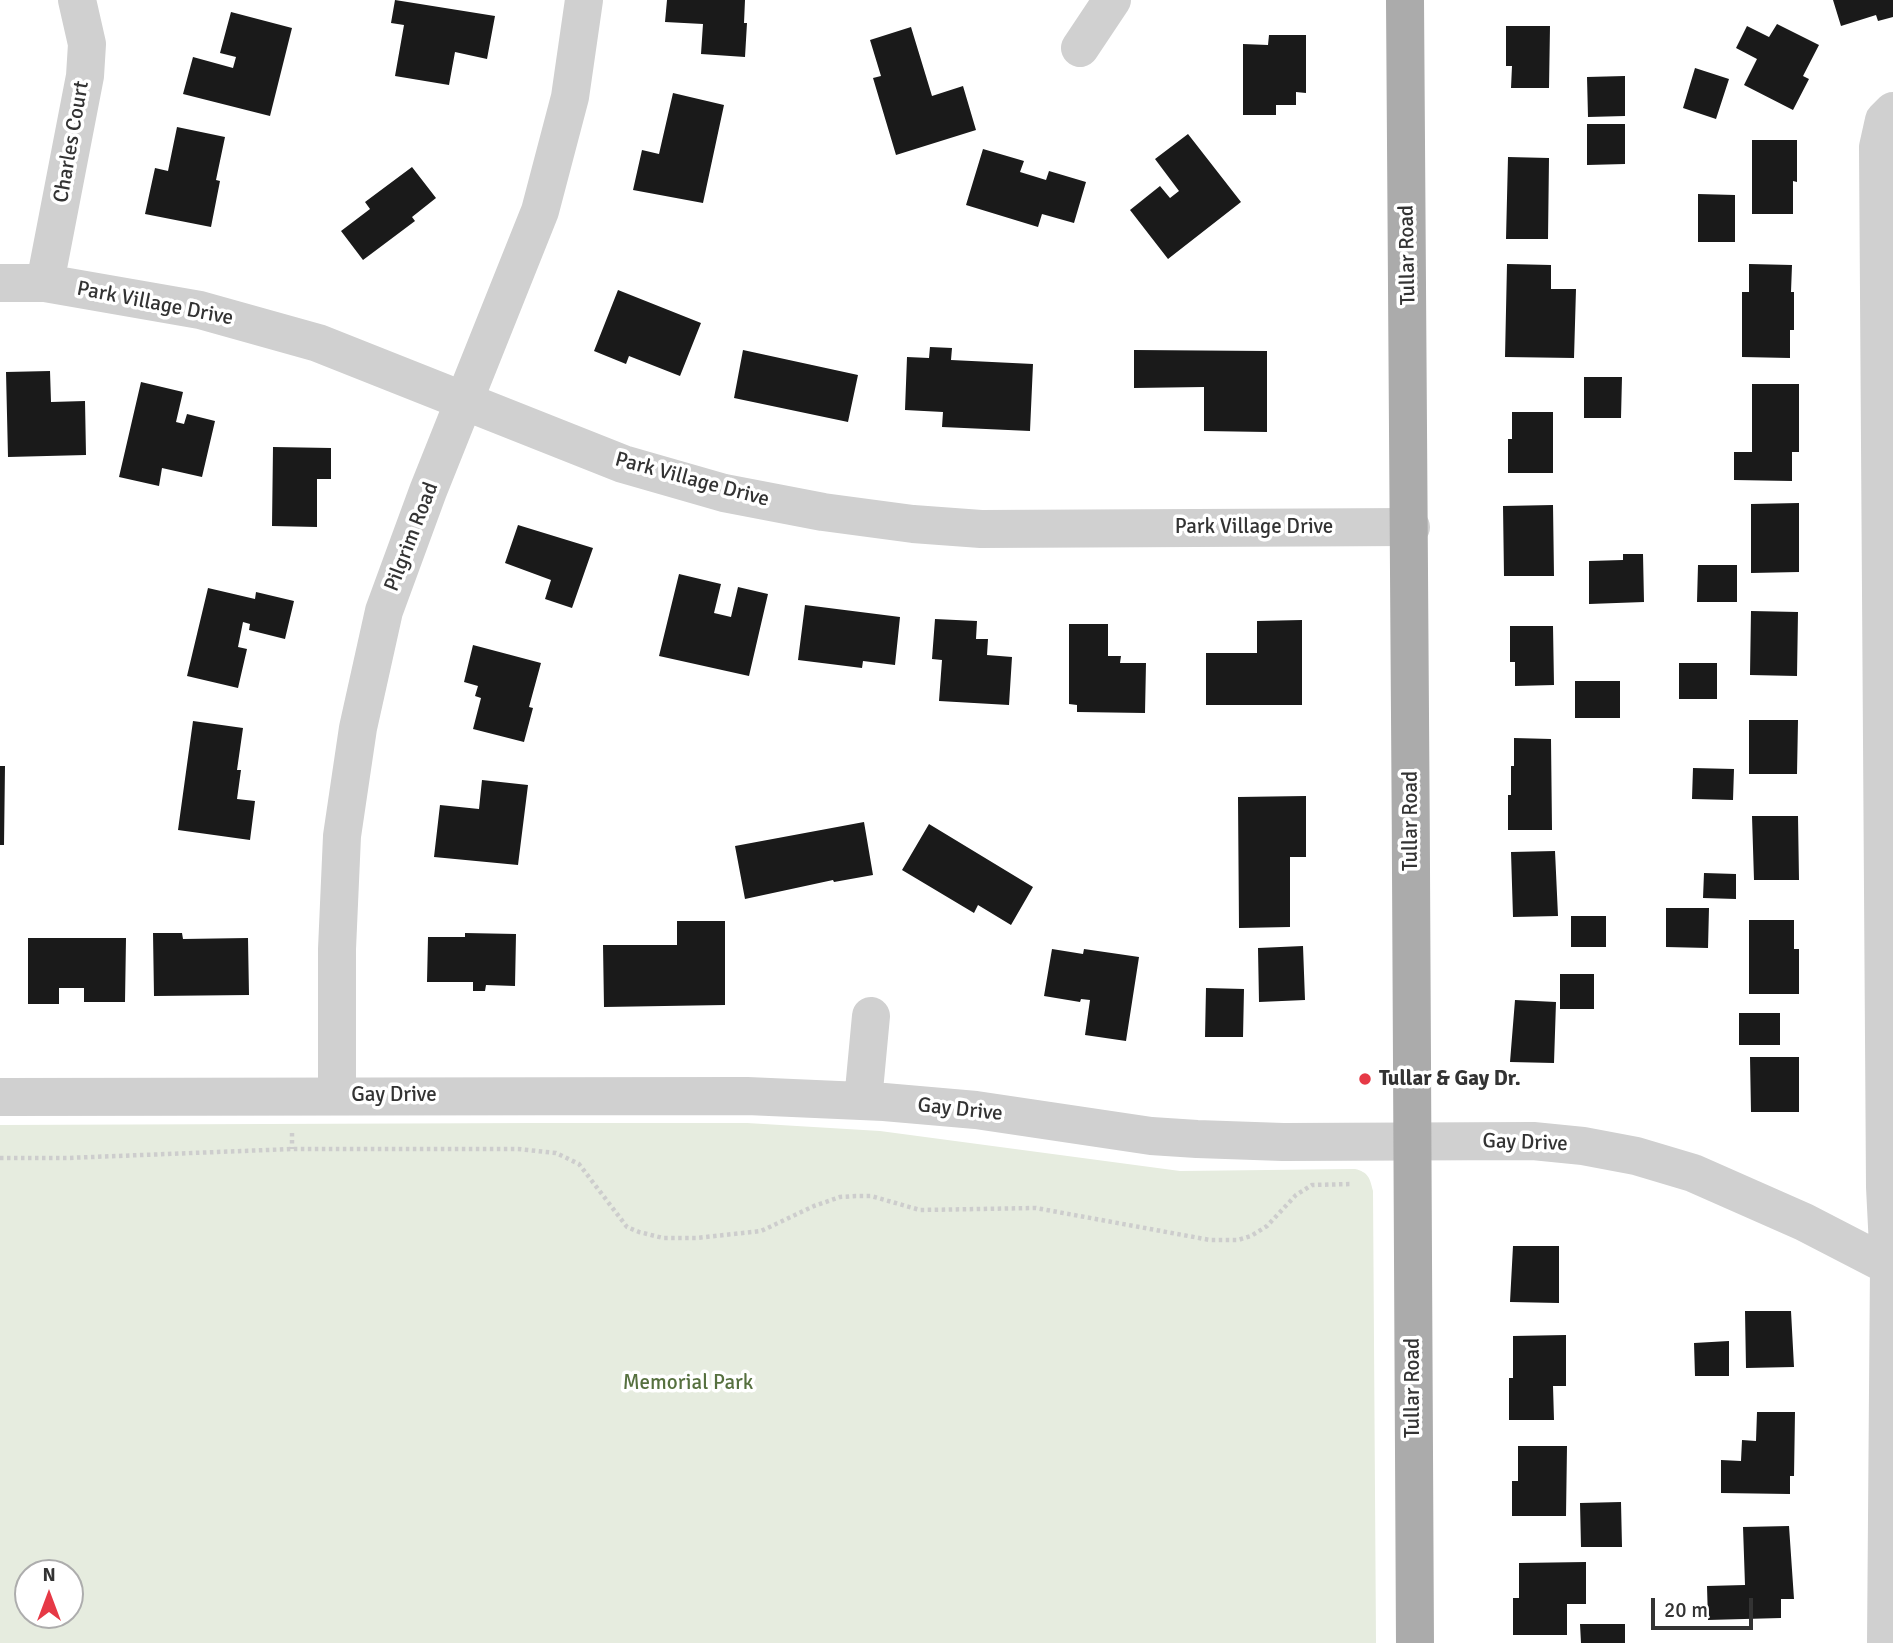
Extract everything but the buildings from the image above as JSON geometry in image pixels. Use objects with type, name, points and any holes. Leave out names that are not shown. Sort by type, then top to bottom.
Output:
[{"type":"main road","name":"Tullar Road","points":[[1405,0],[1411,527],[1411,1142],[1415,1643]]},
{"type":"street","name":"Charles Court","points":[[45,283],[85,76],[87,44],[77,0]]},
{"type":"street","name":"Pilgrim Road","points":[[337,1095],[342,836],[358,727],[384,611],[428,491],[540,211],[570,97],[584,0]]},
{"type":"street","points":[[1080,48],[1112,0]]},
{"type":"street","points":[[1886,1643],[1886,1373],[1891,1267],[1885,1160],[1878,147],[1884,120],[1893,110]]},
{"type":"street","name":"Park Village Drive","points":[[0,283],[45,283],[213,313],[318,343],[623,464],[724,493],[823,512],[913,524],[981,529],[1411,527]]},
{"type":"street","points":[[863,1101],[871,1016]]},
{"type":"street","name":"Gay Drive","points":[[0,1097],[747,1096],[976,1110],[1151,1136],[1197,1139],[1283,1142],[1533,1141],[1583,1146],[1636,1156],[1693,1173],[1747,1195],[1891,1267]]},
{"type":"path","points":[[0,1158],[292,1149],[518,1149],[556,1153],[579,1164],[627,1227],[663,1238],[696,1238],[761,1231],[840,1197],[871,1196],[920,1210],[1036,1208],[1210,1240],[1238,1240],[1267,1226],[1296,1195],[1312,1185],[1352,1184]]},
{"type":"green space","name":"Memorial Park","points":[[747,1123],[880,1131],[1180,1171],[1355,1169],[1368,1176],[1371,1182],[1376,1643],[0,1643],[0,1125]]},
{"type":"place","name":"Tullar & Gay Dr.","points":[[1365,1079]]}]
